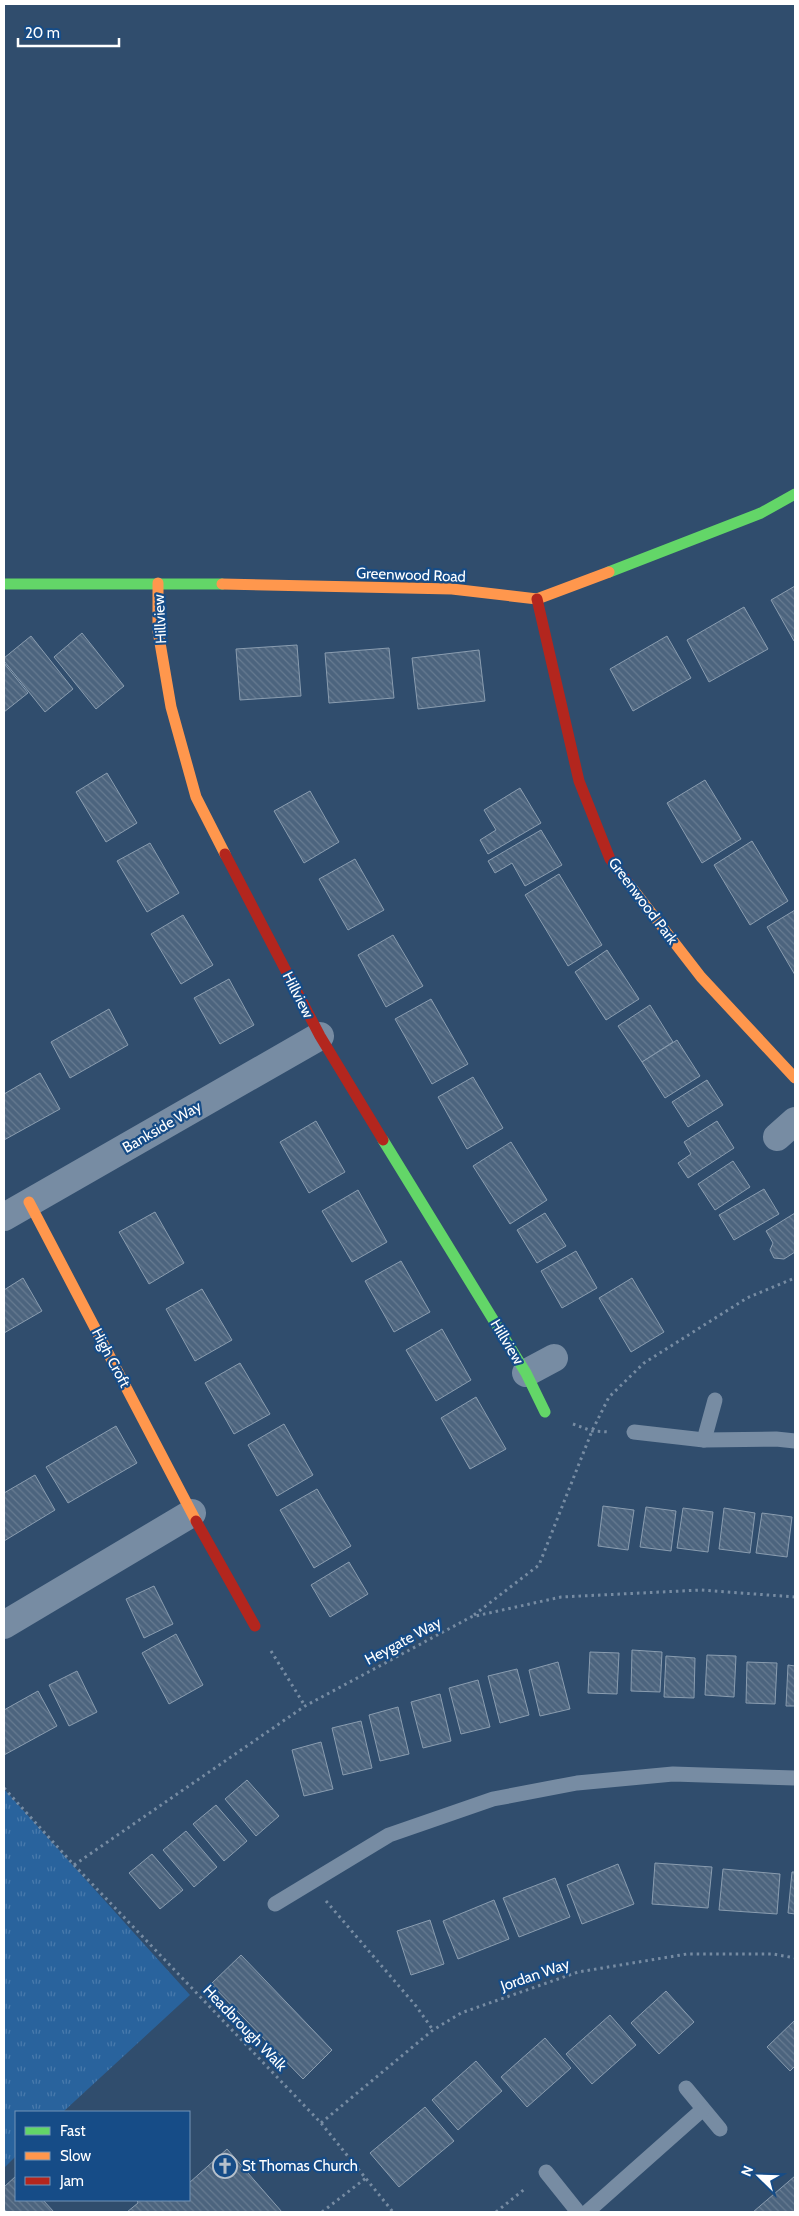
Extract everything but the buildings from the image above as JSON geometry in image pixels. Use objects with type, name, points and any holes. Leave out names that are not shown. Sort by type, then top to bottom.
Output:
[{"type":"street","name":"Greenwood Road","points":[[4,584],[158,584],[452,590],[537,599],[654,556],[761,513],[795,494]]},
{"type":"street","name":"Hillview","points":[[158,584],[158,631],[171,707],[196,797],[320,1036],[526,1373],[544,1412]]},
{"type":"street","name":"Greenwood Park","points":[[537,599],[579,781],[610,859],[700,977],[795,1078]]},
{"type":"street","name":"Bankside Way","points":[[4,1217],[320,1036]]},
{"type":"street","name":"High Croft","points":[[30,1202],[192,1513],[256,1626]]},
{"type":"street","name":"Hillview","points":[[526,1373],[554,1358]]},
{"type":"street","points":[[4,1625],[192,1513]]},
{"type":"lane","points":[[704,1440],[715,1400]]},
{"type":"lane","points":[[634,1432],[704,1440],[776,1439],[795,1441]]},
{"type":"lane","points":[[275,1904],[389,1835],[493,1799],[577,1782],[673,1774],[795,1778]]},
{"type":"lane","points":[[686,2088],[702,2110],[720,2129]]},
{"type":"lane","points":[[587,2212],[702,2110]]},
{"type":"lane","points":[[546,2172],[578,2212]]},
{"type":"path","name":"Heygate Way","points":[[74,1865],[305,1706],[471,1617],[561,1598],[701,1590],[795,1597]]},
{"type":"path","points":[[256,1626],[305,1706]]},
{"type":"path","name":"Headbrough Walk","points":[[4,1788],[74,1865],[321,2123],[393,2212]]},
{"type":"path","points":[[310,1883],[416,2006],[433,2030]]},
{"type":"path","name":"Jordan Way","points":[[321,2123],[433,2030],[461,2013],[578,1972],[687,1954],[773,1954],[795,1958]]},
{"type":"path","points":[[496,2212],[546,2172]]},
{"type":"path","points":[[322,2212],[366,2178]]},
{"type":"green space","points":[[4,1789],[190,1995],[64,2111],[15,2111],[15,2157],[4,2168]]},
{"type":"traffic: fast","points":[[609,572],[761,513],[795,494]]},
{"type":"traffic: fast","points":[[4,584],[222,584]]},
{"type":"traffic: fast","points":[[383,1140],[526,1373],[545,1412]]},
{"type":"traffic: slow","points":[[222,584],[452,589],[537,599],[609,572]]},
{"type":"traffic: slow","points":[[158,583],[158,631],[171,707],[196,797],[225,854]]},
{"type":"traffic: slow","points":[[629,884],[701,977],[795,1078]]},
{"type":"traffic: slow","points":[[29,1202],[196,1521]]},
{"type":"traffic: jam","points":[[537,599],[579,781],[610,859],[629,884]]},
{"type":"traffic: jam","points":[[225,854],[320,1036],[383,1140]]},
{"type":"traffic: jam","points":[[196,1521],[255,1626]]},
{"type":"place","name":"St Thomas Church","points":[[225,2166]]}]
